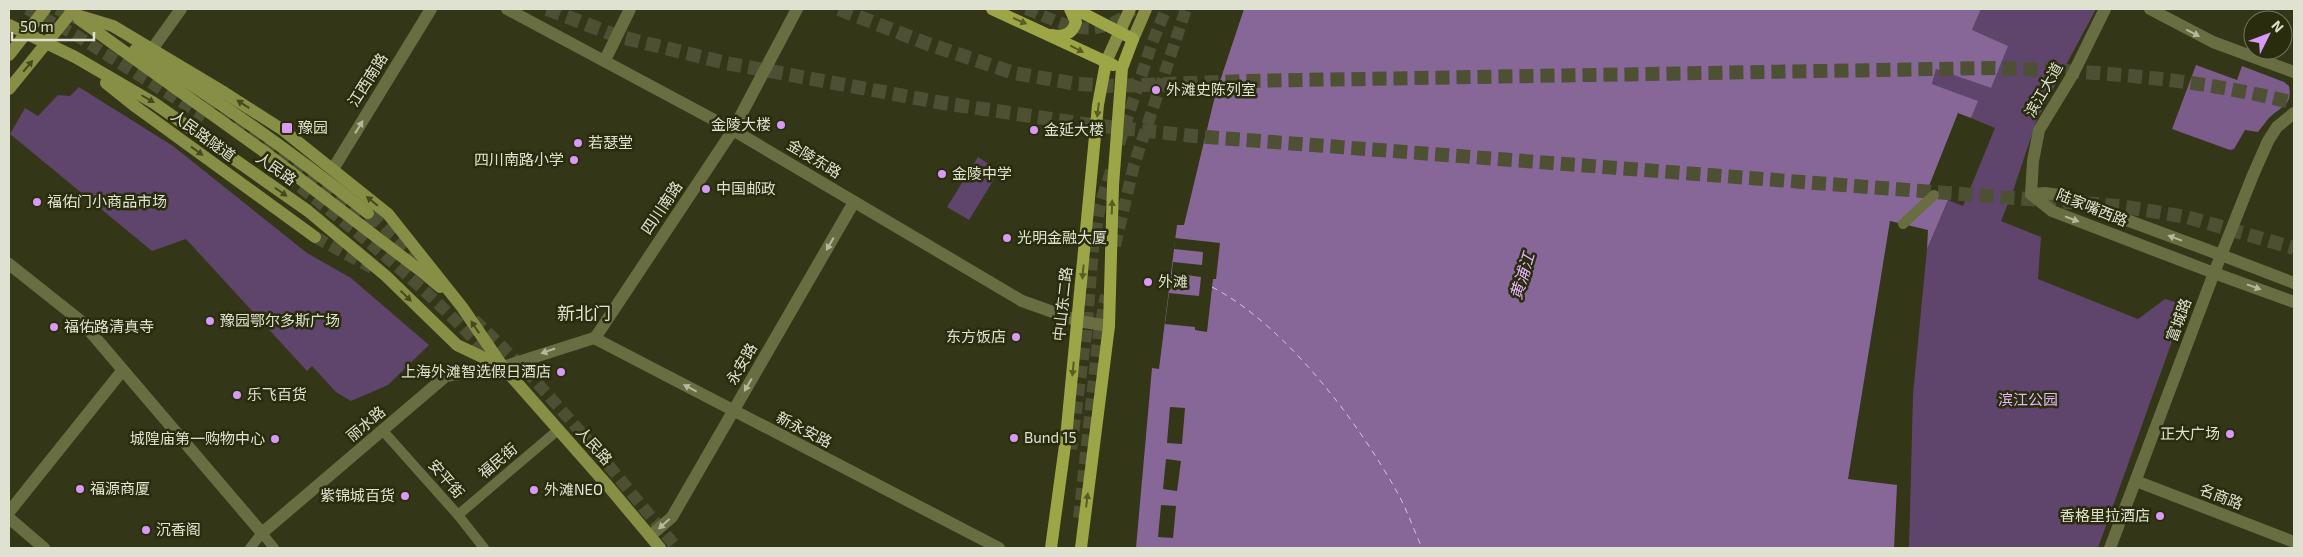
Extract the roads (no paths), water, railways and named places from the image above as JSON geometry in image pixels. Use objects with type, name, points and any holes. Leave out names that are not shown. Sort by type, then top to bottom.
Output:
[{"type":"main road","points":[[9,55],[45,9]]},
{"type":"main road","points":[[992,9],[1122,68]]},
{"type":"main road","points":[[1048,34],[1058,36],[1072,31],[1076,22],[1070,9]]},
{"type":"main road","points":[[1075,9],[1133,39]]},
{"type":"main road","points":[[1106,62],[1130,9]]},
{"type":"main road","points":[[1081,548],[1109,326],[1113,184],[1122,68],[1146,9]]},
{"type":"main road","points":[[9,89],[47,44],[69,10],[185,80],[317,173],[368,213]]},
{"type":"main road","name":"人民路","points":[[69,10],[113,26],[153,48],[283,130],[388,214],[462,307],[503,367],[660,548]]},
{"type":"main road","name":"人民路","points":[[69,10],[266,153],[422,271],[462,307]]},
{"type":"main road","name":"人民路","points":[[9,25],[75,58],[154,103],[308,211],[386,276],[457,345],[503,367]]},
{"type":"main road","name":"人民路隧道","points":[[75,58],[136,107],[315,237]]},
{"type":"main road","name":"中山东二路","points":[[1050,548],[1066,438],[1098,105],[1106,62]]},
{"type":"street","points":[[153,48],[181,9]]},
{"type":"street","name":"江西南路","points":[[333,169],[431,9]]},
{"type":"street","name":"金陵东路","points":[[507,9],[733,130],[1022,301],[1078,321],[1109,326]]},
{"type":"street","points":[[605,60],[630,9]]},
{"type":"street","name":"四川南路","points":[[594,338],[602,329],[733,130],[797,9]]},
{"type":"street","name":"滨江大道","points":[[2031,194],[2033,161],[2040,130],[2073,74],[2105,9]]},
{"type":"street","points":[[2150,9],[2213,42],[2294,72]]},
{"type":"street","name":"富城路","points":[[2110,548],[2214,273],[2268,141],[2277,127],[2294,113]]},
{"type":"street","name":"陆家嘴西路","points":[[2031,194],[2059,195],[2294,284]]},
{"type":"street","name":"陆家嘴西路","points":[[2031,194],[2052,211],[2294,302]]},
{"type":"street","points":[[1903,224],[1934,195]]},
{"type":"street","name":"永安路","points":[[650,536],[672,517],[854,202]]},
{"type":"street","points":[[9,264],[82,322],[274,548]]},
{"type":"street","points":[[503,367],[594,338]]},
{"type":"street","name":"新永安路","points":[[594,338],[999,548]]},
{"type":"street","name":"丽水路","points":[[262,533],[384,432],[446,376],[503,367]]},
{"type":"street","points":[[9,512],[122,371]]},
{"type":"street","name":"福民街","points":[[458,515],[558,430]]},
{"type":"street","name":"安平街","points":[[384,432],[458,515],[484,548]]},
{"type":"street","name":"名商路","points":[[2136,481],[2294,542]]},
{"type":"street","points":[[9,518],[44,548]]},
{"type":"street","points":[[250,548],[262,533]]},
{"type":"water","name":"黄浦江","points":[[1244,9],[1981,9],[1972,30],[2008,46],[1991,88],[1936,69],[1932,84],[1978,101],[1971,118],[1958,113],[1927,191],[1948,200],[1927,249],[1928,230],[1890,221],[1848,479],[1897,485],[1894,548],[1136,548],[1152,368],[1159,369],[1177,225],[1184,225],[1215,96]]},
{"type":"tunnel","points":[[27,9],[74,34],[205,117]]},
{"type":"tunnel","points":[[57,9],[77,19]]},
{"type":"tunnel","points":[[547,9],[617,36],[726,63],[943,103],[1092,125],[1194,136],[2120,206],[2187,217],[2294,248]]},
{"type":"tunnel","points":[[839,9],[928,44],[1014,73],[1077,84],[1114,86],[1244,81],[1993,68],[2145,77],[2220,87],[2294,103]]},
{"type":"tunnel","points":[[1026,9],[1055,21],[1080,28],[1105,26],[1133,10]]},
{"type":"tunnel","points":[[1119,144],[1151,46],[1166,9]]},
{"type":"tunnel","points":[[1115,246],[1134,165],[1186,9]]},
{"type":"tunnel","points":[[206,101],[349,206],[376,231]]},
{"type":"tunnel","points":[[272,165],[359,234],[415,282],[493,360]]},
{"type":"tunnel","points":[[1071,449],[1086,334],[1093,249],[1100,205],[1112,168]]},
{"type":"tunnel","points":[[371,215],[417,257]]},
{"type":"tunnel","points":[[315,237],[372,268]]},
{"type":"tunnel","points":[[1079,518],[1099,333],[1106,295]]},
{"type":"tunnel","points":[[474,320],[528,373],[554,402],[677,548]]},
{"type":"place","name":"外滩史陈列室","points":[[1156,90]]},
{"type":"place","name":"金陵大楼","points":[[781,125]]},
{"type":"place","name":"豫园","points":[[287,128]]},
{"type":"place","name":"金延大楼","points":[[1034,130]]},
{"type":"place","name":"若瑟堂","points":[[578,143]]},
{"type":"place","name":"四川南路小学","points":[[574,160]]},
{"type":"place","name":"金陵中学","points":[[942,174]]},
{"type":"place","name":"中国邮政","points":[[706,189]]},
{"type":"place","name":"福佑门小商品市场","points":[[37,202]]},
{"type":"place","name":"光明金融大厦","points":[[1007,238]]},
{"type":"place","name":"外滩","points":[[1148,282]]},
{"type":"place","name":"豫园鄂尔多斯广场","points":[[210,321]]},
{"type":"place","name":"福佑路清真寺","points":[[54,327]]},
{"type":"place","name":"东方饭店","points":[[1016,337]]},
{"type":"place","name":"上海外滩智选假日酒店","points":[[561,372]]},
{"type":"place","name":"乐飞百货","points":[[237,395]]},
{"type":"place","name":"正大广场","points":[[2230,434]]},
{"type":"place","name":"Bund 15","points":[[1014,438]]},
{"type":"place","name":"城隍庙第一购物中心","points":[[275,439]]},
{"type":"place","name":"福源商厦","points":[[80,489]]},
{"type":"place","name":"外滩NEO","points":[[534,490]]},
{"type":"place","name":"紫锦城百货","points":[[405,496]]},
{"type":"place","name":"香格里拉酒店","points":[[2160,516]]},
{"type":"place","name":"沉香阁","points":[[146,530]]},
{"type":"district","name":"新北门","points":[[584,314]]},
{"type":"park label","name":"滨江公园","points":[[2028,400]]}]
